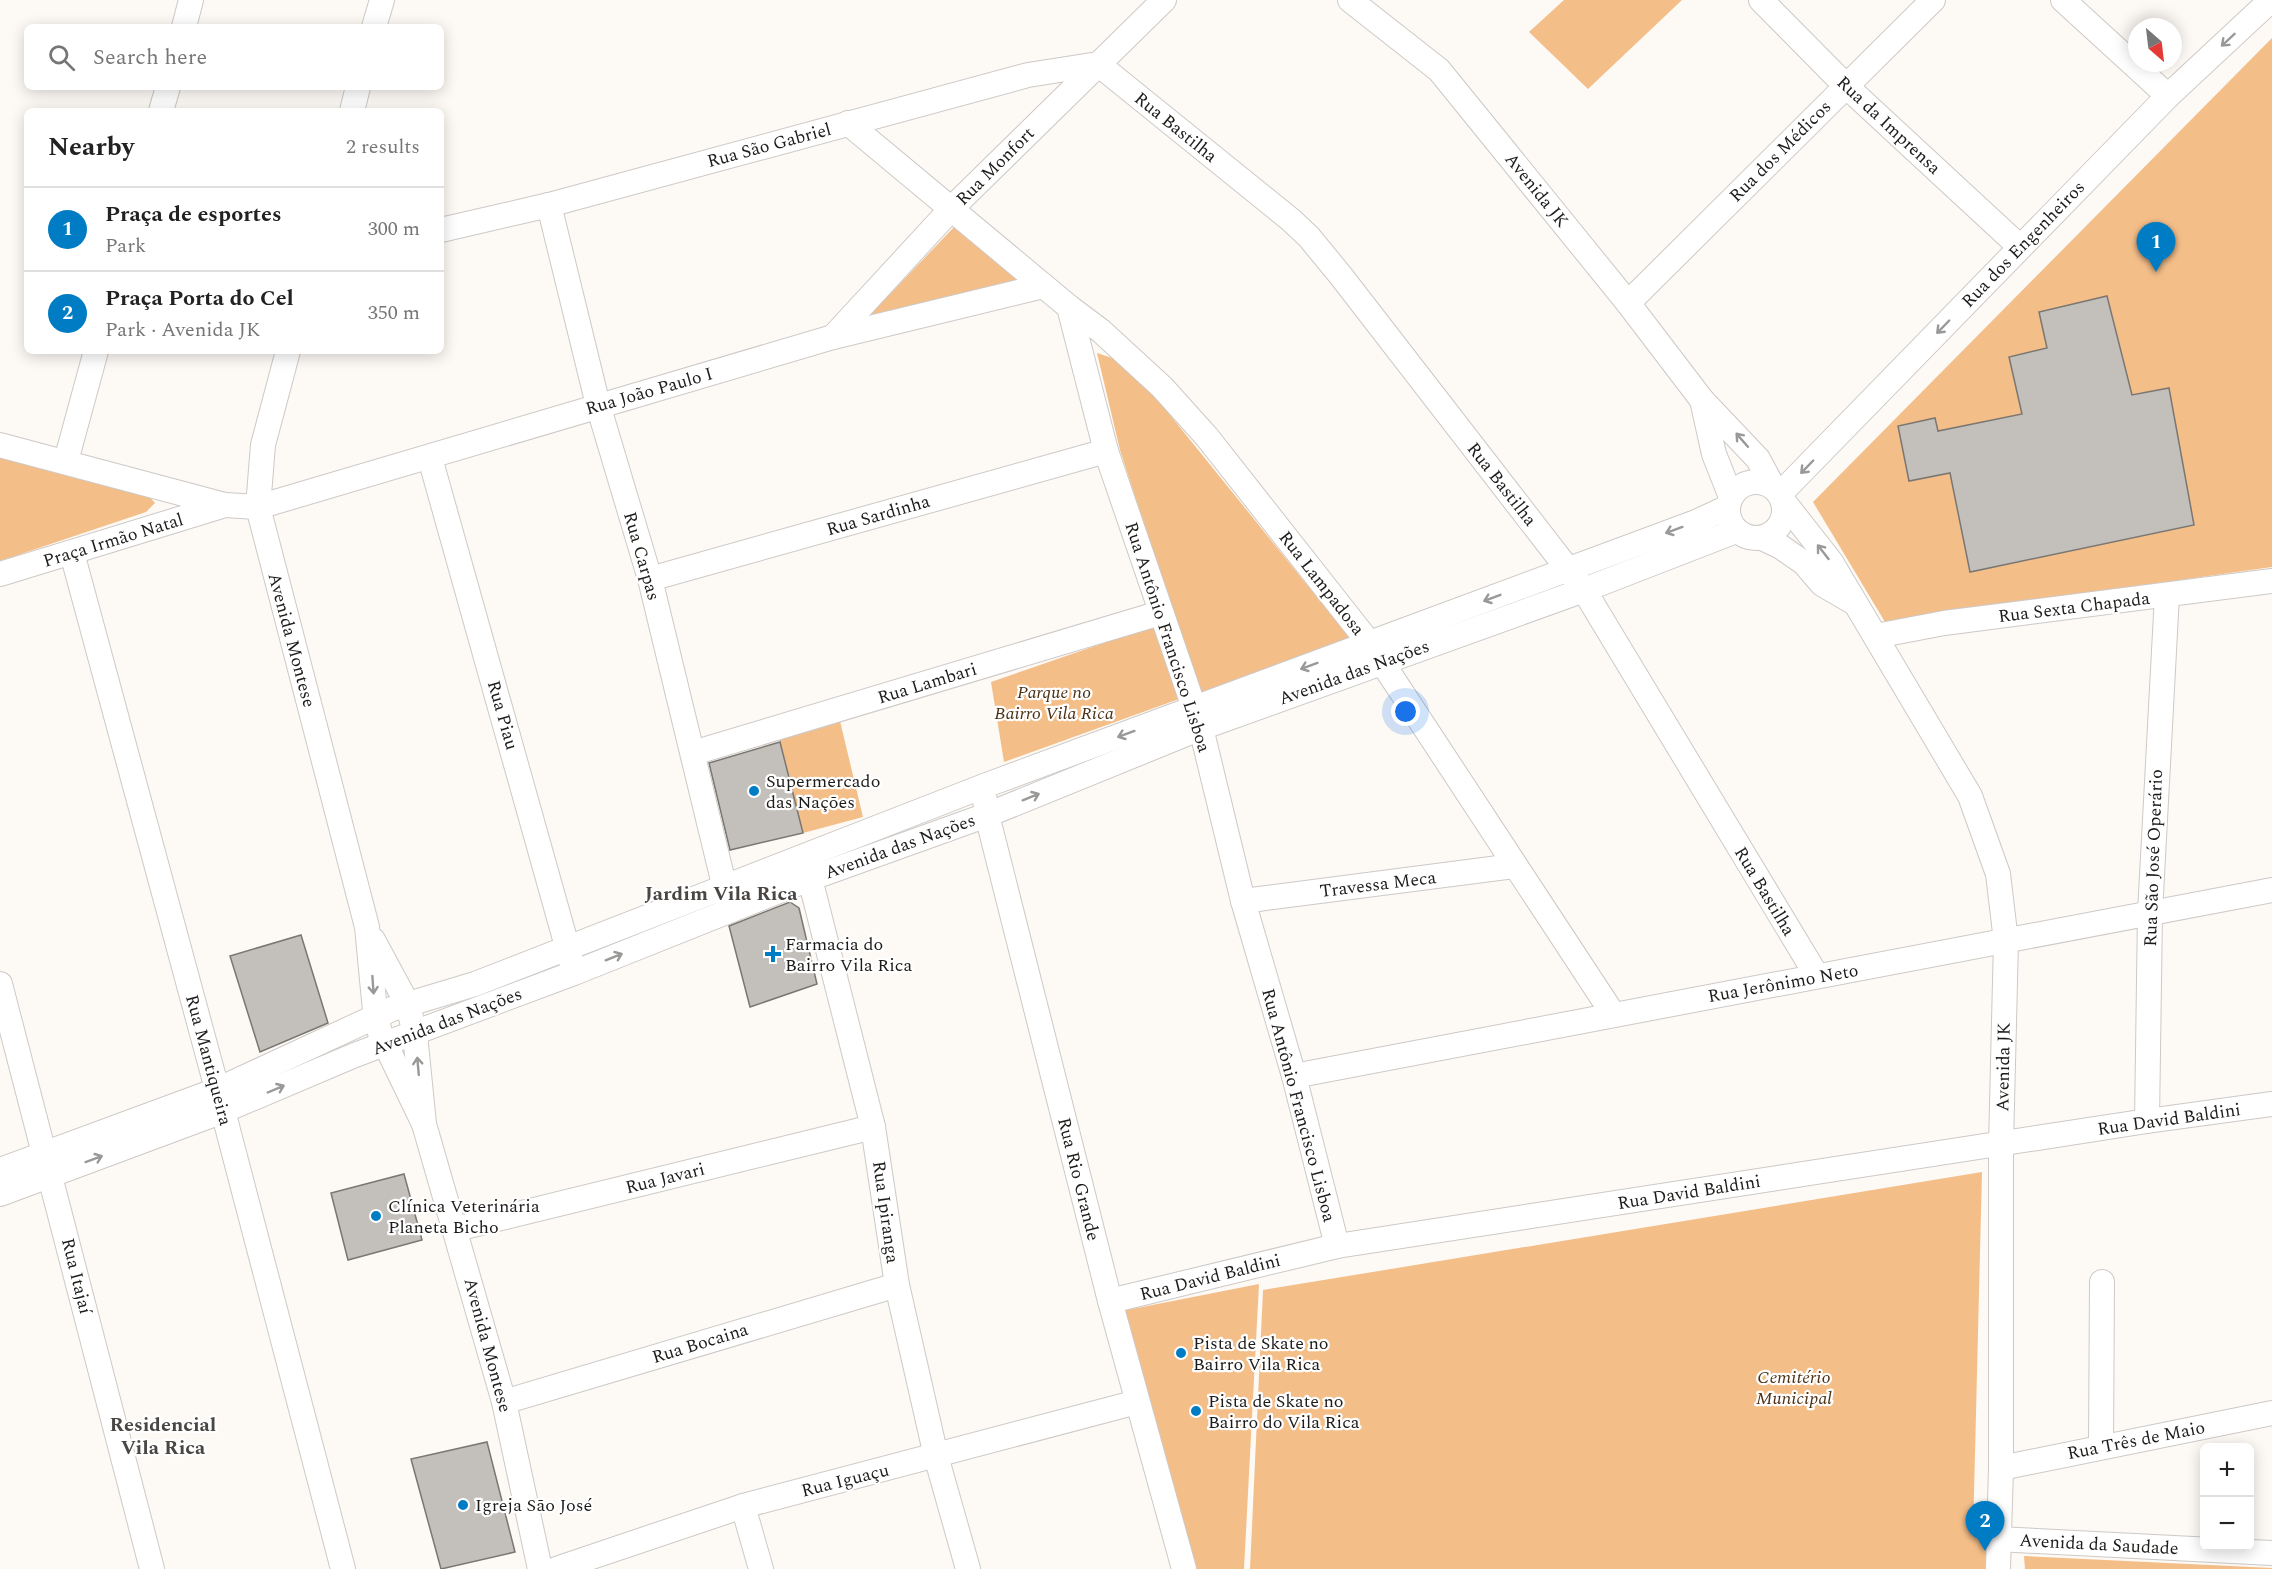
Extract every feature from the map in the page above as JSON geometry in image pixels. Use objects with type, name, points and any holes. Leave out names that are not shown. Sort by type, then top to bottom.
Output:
[{"type":"street","points":[[185,24],[191,0]]},
{"type":"street","points":[[375,24],[382,0]]},
{"type":"street","name":"Rua Monfort","points":[[833,337],[952,208],[1164,0]]},
{"type":"street","name":"Rua da Imprensa","points":[[1761,0],[1845,86],[2020,248]]},
{"type":"street","name":"Rua dos Médicos","points":[[1628,303],[1933,0]]},
{"type":"street","points":[[2063,0],[2168,96]]},
{"type":"street","name":"Rua dos Engenheiros","points":[[1779,494],[2168,96],[2271,0]]},
{"type":"street","name":"Avenida JK","points":[[1365,5],[1439,70],[1628,303],[1702,400],[1752,452],[1779,494],[1831,562],[1970,796],[1998,874],[2006,941],[2001,1145],[2001,1468],[1997,1539],[1998,1569]]},
{"type":"street","name":"Rua São Gabriel","points":[[444,229],[549,205],[1028,75],[1098,64]]},
{"type":"street","name":"Rua Bastilha","points":[[1098,64],[1309,237],[1584,590],[1817,976]]},
{"type":"street","points":[[162,108],[167,90]]},
{"type":"street","points":[[353,108],[357,90]]},
{"type":"street","points":[[848,123],[1069,307]]},
{"type":"street","name":"Rua Carpas","points":[[549,205],[597,405],[650,579],[727,898]]},
{"type":"street","name":"Rua João Paulo I","points":[[258,507],[833,337],[1043,286]]},
{"type":"street","name":"Rua Antônio Francisco Lisboa","points":[[1069,307],[1106,451],[1198,718],[1243,901],[1294,1076],[1336,1246]]},
{"type":"street","name":"Rua Lampadosa","points":[[1069,307],[1162,387],[1192,420],[1376,652],[1613,1014]]},
{"type":"street","points":[[66,461],[95,354]]},
{"type":"street","name":"Avenida Montese","points":[[287,354],[263,445],[258,507],[367,927],[375,1016],[384,1046],[424,1124],[456,1229],[504,1402],[540,1569]]},
{"type":"street","name":"Avenida JK","points":[[1702,400],[1714,453],[1730,502]]},
{"type":"street","name":"Praça Irmão Natal","points":[[0,445],[66,461],[225,506],[258,507]]},
{"type":"street","name":"Rua Sardinha","points":[[650,579],[1106,451]]},
{"type":"street","name":"Rua Piau","points":[[430,458],[574,973]]},
{"type":"street","points":[[1764,483],[1779,494],[1783,521],[1778,529],[1762,538],[1744,536],[1736,531],[1731,524],[1730,502],[1745,484],[1764,483]]},
{"type":"street","name":"Avenida das Nações","points":[[0,1194],[47,1164],[220,1101],[384,1046],[574,973],[727,898],[804,855],[984,786],[1198,718],[1376,652],[1568,569],[1696,522],[1730,502]]},
{"type":"street","name":"Praça Irmão Natal","points":[[0,574],[225,506]]},
{"type":"street","name":"Avenida das Nações","points":[[1376,652],[1584,590],[1736,531]]},
{"type":"street","name":"Avenida JK","points":[[1762,538],[1781,547],[1804,563],[1822,584],[1853,602]]},
{"type":"street","name":"Rua Mantiqueira","points":[[72,553],[343,1569]]},
{"type":"street","name":"Rua Sexta Chapada","points":[[1876,636],[1944,623],[2272,581]]},
{"type":"street","name":"Rua São José Operário","points":[[2147,1121],[2150,913],[2167,595]]},
{"type":"street","name":"Rua Lambari","points":[[693,753],[1160,613]]},
{"type":"street","name":"Avenida das Nações","points":[[220,1101],[375,1016],[475,984],[568,949],[727,898],[809,879],[987,815],[1198,718]]},
{"type":"street","name":"Rua Rio Grande","points":[[984,786],[987,815],[1110,1301],[1184,1569]]},
{"type":"street","name":"Rua Ipiranga","points":[[804,855],[873,1127],[897,1285],[936,1456],[968,1569]]},
{"type":"street","name":"Travessa Meca","points":[[1243,901],[1514,866]]},
{"type":"street","name":"Rua Jerônimo Neto","points":[[1294,1076],[2272,890]]},
{"type":"street","name":"Avenida Montese","points":[[367,927],[408,1005],[415,1034],[424,1124]]},
{"type":"street","name":"Rua Itajaí","points":[[0,984],[152,1569]]},
{"type":"street","name":"Rua David Baldini","points":[[1110,1301],[1336,1246],[2147,1121],[2272,1104]]},
{"type":"street","name":"Rua Javari","points":[[456,1229],[873,1127]]},
{"type":"street","name":"Avenida das Nações","points":[[0,1170],[47,1164]]},
{"type":"street","points":[[2101,1448],[2102,1282]]},
{"type":"street","name":"Rua Bocaina","points":[[504,1402],[897,1285]]},
{"type":"street","name":"Rua Iguaçu","points":[[556,1569],[743,1506],[1137,1402]]},
{"type":"street","name":"Rua Três de Maio","points":[[2001,1468],[2272,1413]]},
{"type":"street","points":[[743,1506],[761,1569]]},
{"type":"street","name":"Avenida da Saudade","points":[[1997,1539],[2272,1553]]},
{"type":"green space","points":[[1564,0],[1682,0],[1588,89],[1529,32]]},
{"type":"green space","points":[[2272,38],[2272,567],[1885,622],[1813,502]]},
{"type":"green space","points":[[956,225],[1021,281],[866,319]]},
{"type":"green space","points":[[1097,353],[1115,359],[1153,394],[1350,638],[1199,694],[1120,450]]},
{"type":"green space","points":[[0,458],[147,494],[155,503],[146,512],[0,561]]},
{"type":"green space","name":"Parque no Bairro Vila Rica","points":[[1153,626],[1179,699],[1004,762],[991,682]]},
{"type":"green space","points":[[840,721],[863,817],[803,833],[778,734]]},
{"type":"green space","name":"Cemitério Municipal","points":[[1982,1172],[1973,1534],[1997,1539],[1998,1569],[1250,1569],[1263,1290]]},
{"type":"green space","points":[[1259,1284],[1244,1569],[1189,1569],[1122,1311]]},
{"type":"green space","points":[[2024,1556],[2272,1568],[2272,1569],[2025,1569]]},
{"type":"building","points":[[2107,296],[2132,395],[2169,388],[2194,525],[1970,572],[1950,473],[1909,481],[1898,426],[1935,418],[1938,431],[2022,414],[2009,357],[2047,348],[2039,312]]},
{"type":"building","name":"Supermercado das Nações","points":[[780,742],[803,833],[730,850],[709,763]]},
{"type":"building","name":"Farmacia do Bairro Vila Rica","points":[[790,902],[799,908],[817,984],[750,1007],[729,926]]},
{"type":"building","points":[[301,935],[328,1023],[260,1052],[230,956]]},
{"type":"building","name":"Clínica Veterinária Planeta Bicho","points":[[404,1174],[422,1240],[348,1260],[331,1193]]},
{"type":"building","name":"Igreja São José","points":[[487,1442],[515,1552],[441,1569],[411,1459]]},
{"type":"place","name":"Praça de esportes","points":[[2156,272]]},
{"type":"place","name":"Supermercado das Nações","points":[[754,791]]},
{"type":"place","name":"Farmacia do Bairro Vila Rica","points":[[773,954]]},
{"type":"place","name":"Clínica Veterinária Planeta Bicho","points":[[376,1216]]},
{"type":"place","name":"Pista de Skate no Bairro Vila Rica","points":[[1181,1353]]},
{"type":"place","name":"Pista de Skate no Bairro do Vila Rica","points":[[1196,1411]]},
{"type":"place","name":"Igreja São José","points":[[463,1505]]},
{"type":"place","name":"Praça Porta do Cel","points":[[1985,1551]]},
{"type":"district","name":"Jardim Vila Rica","points":[[721,893]]},
{"type":"district","name":"Residencial Vila Rica","points":[[163,1436]]}]
